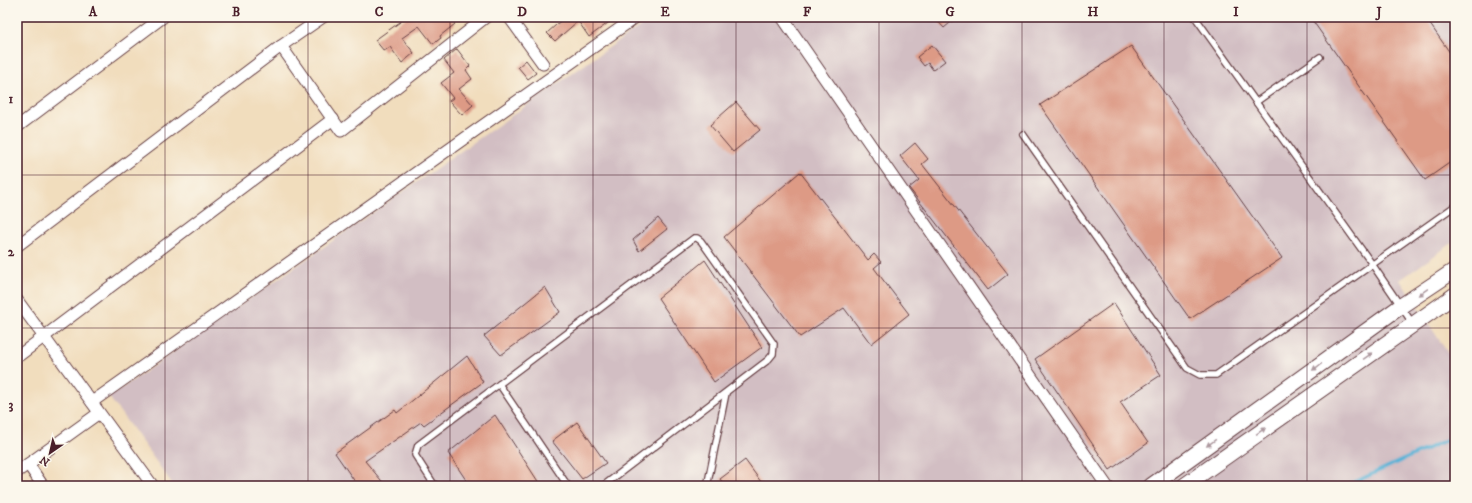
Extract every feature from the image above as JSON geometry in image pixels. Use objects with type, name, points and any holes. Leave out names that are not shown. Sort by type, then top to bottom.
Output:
[{"type":"main road","points":[[1151,486],[1401,306],[1455,270]]},
{"type":"main road","points":[[1184,486],[1455,295]]},
{"type":"street","points":[[17,127],[163,17]]},
{"type":"street","points":[[17,246],[280,46],[323,17]]},
{"type":"street","points":[[280,46],[333,119],[340,131],[486,17]]},
{"type":"street","points":[[509,17],[543,64]]},
{"type":"street","points":[[92,402],[636,17]]},
{"type":"street","points":[[782,17],[1107,486]]},
{"type":"street","points":[[17,357],[333,119]]},
{"type":"street","points":[[17,300],[153,486]]},
{"type":"street","points":[[17,472],[100,413]]},
{"type":"street","points":[[28,464],[43,486]]},
{"type":"lane","points":[[1195,17],[1372,264],[1413,324]]},
{"type":"lane","points":[[1256,102],[1320,57]]},
{"type":"lane","points":[[1023,134],[1187,368],[1200,375],[1216,375],[1455,206]]},
{"type":"lane","points":[[435,486],[415,456],[415,450],[418,445],[694,238],[697,238],[701,240],[774,344],[773,354],[768,360],[726,393],[603,486]]},
{"type":"lane","points":[[499,384],[568,486]]},
{"type":"lane","points":[[708,482],[726,393]]},
{"type":"shaded area","points":[[653,17],[1455,17],[1455,241],[1400,280],[1455,364],[1455,486],[174,486],[109,397]]},
{"type":"building","points":[[407,17],[449,17],[455,24],[440,36],[441,38],[433,44],[419,26],[402,38],[414,53],[402,63],[390,47],[384,51],[375,40]]},
{"type":"building","points":[[565,17],[616,17],[589,37],[578,21],[555,41],[547,33]]},
{"type":"building","points":[[934,17],[957,17],[944,28]]},
{"type":"building","points":[[1310,17],[1425,17],[1455,60],[1455,159],[1425,180]]},
{"type":"building","points":[[932,45],[945,61],[933,70],[928,63],[924,66],[917,57]]},
{"type":"building","points":[[1131,46],[1282,258],[1190,319],[1040,105]]},
{"type":"building","points":[[457,49],[470,66],[466,70],[472,79],[459,89],[473,105],[462,115],[449,101],[453,98],[441,83],[454,73],[444,60]]},
{"type":"building","points":[[526,60],[536,73],[528,79],[518,67]]},
{"type":"building","points":[[736,102],[760,130],[733,152],[710,125]]},
{"type":"building","points":[[915,143],[928,159],[922,164],[1008,274],[988,290],[909,188],[919,180],[900,156]]},
{"type":"building","points":[[800,172],[868,260],[874,254],[881,262],[874,268],[909,314],[871,344],[844,308],[800,337],[724,237]]},
{"type":"building","points":[[658,218],[667,229],[639,251],[633,240]]},
{"type":"building","points":[[705,260],[762,347],[714,382],[658,298]]},
{"type":"building","points":[[545,287],[560,312],[501,355],[484,336]]},
{"type":"building","points":[[1114,303],[1161,375],[1120,402],[1148,443],[1110,470],[1035,359]]},
{"type":"building","points":[[467,356],[483,382],[424,425],[421,422],[365,461],[386,486],[358,486],[335,453],[395,410],[397,413]]},
{"type":"building","points":[[495,415],[541,486],[470,486],[448,453]]},
{"type":"building","points":[[577,422],[606,463],[582,479],[552,441]]},
{"type":"building","points":[[745,460],[764,486],[725,486],[720,479]]},
{"type":"waterway","points":[[1346,486],[1455,436]]}]
